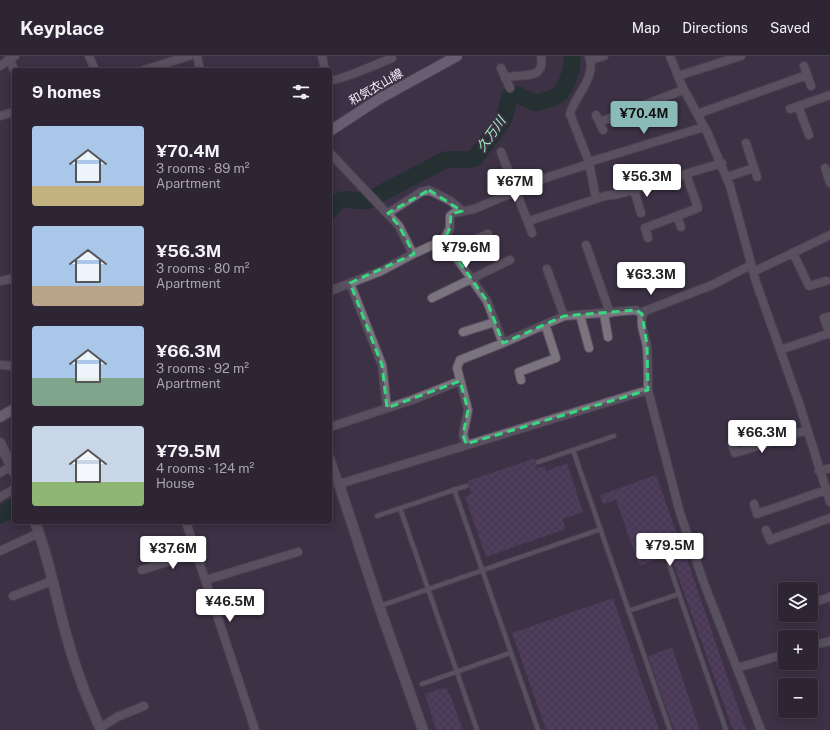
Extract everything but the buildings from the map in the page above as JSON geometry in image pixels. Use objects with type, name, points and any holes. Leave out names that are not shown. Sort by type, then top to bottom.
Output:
[{"type":"main road","name":"和気衣山線","points":[[332,129],[379,99],[457,56]]},
{"type":"main road","points":[[0,417],[12,410]]},
{"type":"street","points":[[89,56],[94,68]]},
{"type":"street","points":[[150,68],[189,56]]},
{"type":"street","points":[[197,56],[200,68]]},
{"type":"street","points":[[322,56],[325,68]]},
{"type":"street","points":[[332,80],[339,80],[357,71],[392,58],[391,56]]},
{"type":"street","points":[[505,78],[511,75],[527,77],[534,75],[540,65],[541,56]]},
{"type":"street","points":[[596,199],[589,163],[570,114],[572,106],[585,88],[590,58],[604,56]]},
{"type":"street","points":[[670,56],[684,90],[722,163],[738,209],[752,268],[830,502]]},
{"type":"street","points":[[678,76],[741,56]]},
{"type":"street","points":[[0,66],[11,57],[14,68]]},
{"type":"street","points":[[804,66],[811,86]]},
{"type":"street","points":[[502,68],[510,88]]},
{"type":"street","points":[[697,114],[807,75]]},
{"type":"street","points":[[603,130],[598,118],[684,90]]},
{"type":"street","points":[[790,109],[830,95]]},
{"type":"street","points":[[798,106],[809,135]]},
{"type":"street","points":[[0,116],[12,113]]},
{"type":"street","points":[[332,290],[381,271],[444,240],[450,228],[450,216],[454,213],[483,206],[542,179],[704,127]]},
{"type":"street","points":[[746,143],[757,177]]},
{"type":"street","points":[[501,152],[529,221],[532,233]]},
{"type":"street","points":[[332,155],[399,226],[413,254]]},
{"type":"street","points":[[529,221],[596,199],[634,190],[722,163]]},
{"type":"street","points":[[727,177],[754,168]]},
{"type":"street","points":[[648,238],[645,228],[698,208],[686,174]]},
{"type":"street","points":[[388,213],[422,192],[429,190],[451,201],[462,211]]},
{"type":"street","points":[[634,190],[641,213]]},
{"type":"street","points":[[677,216],[681,227]]},
{"type":"street","points":[[454,253],[464,244],[488,234]]},
{"type":"street","points":[[761,730],[705,586],[680,513],[648,390],[647,345],[642,324],[642,314],[650,307],[712,285],[793,253],[830,236]]},
{"type":"street","points":[[444,240],[487,301],[503,343]]},
{"type":"street","points":[[586,245],[607,314],[608,337]]},
{"type":"street","points":[[793,253],[809,286],[826,281]]},
{"type":"street","points":[[432,298],[510,260]]},
{"type":"street","points":[[547,269],[564,316]]},
{"type":"street","points":[[0,281],[12,278]]},
{"type":"street","points":[[350,283],[382,365],[387,408]]},
{"type":"street","points":[[466,444],[464,435],[468,410],[457,368],[460,360],[564,316],[607,314],[636,310],[642,314]]},
{"type":"street","points":[[580,315],[589,348]]},
{"type":"street","points":[[780,350],[830,334],[824,318],[830,316]]},
{"type":"street","points":[[463,332],[495,322]]},
{"type":"street","points":[[521,380],[519,372],[556,358],[545,324]]},
{"type":"street","points":[[0,365],[12,366]]},
{"type":"street","points":[[332,426],[460,381]]},
{"type":"street","points":[[339,484],[466,444],[648,390]]},
{"type":"street","points":[[732,444],[735,453],[807,430]]},
{"type":"street","points":[[0,443],[12,466],[0,473]]},
{"type":"street","points":[[332,464],[422,730]]},
{"type":"street","points":[[819,471],[830,468]]},
{"type":"street","points":[[0,497],[12,490]]},
{"type":"street","points":[[754,504],[757,514],[826,490]]},
{"type":"street","points":[[766,530],[770,540],[830,518]]},
{"type":"street","points":[[36,524],[68,641],[81,682],[101,729],[117,717],[144,706]]},
{"type":"street","points":[[188,524],[255,730]]},
{"type":"street","points":[[0,551],[39,533]]},
{"type":"street","points":[[142,570],[197,552]]},
{"type":"street","points":[[206,580],[298,552]]},
{"type":"street","points":[[13,596],[52,581]]},
{"type":"street","points":[[818,601],[830,598]]},
{"type":"street","points":[[818,644],[830,641]]},
{"type":"street","points":[[737,668],[778,656]]},
{"type":"lane","points":[[538,462],[614,436]]},
{"type":"lane","points":[[573,450],[670,730]]},
{"type":"lane","points":[[377,516],[466,486]]},
{"type":"lane","points":[[454,489],[538,730]]},
{"type":"lane","points":[[400,508],[478,730]]},
{"type":"lane","points":[[379,606],[600,529]]},
{"type":"lane","points":[[669,564],[726,730]]},
{"type":"lane","points":[[628,611],[679,594]]},
{"type":"lane","points":[[422,684],[510,653]]},
{"type":"highlighted area","points":[[429,190],[462,211],[451,214],[450,228],[444,240],[487,301],[503,343],[564,316],[636,310],[642,314],[647,345],[648,390],[466,444],[463,435],[468,410],[460,381],[387,408],[382,365],[350,283],[414,254],[399,226],[388,213]]},
{"type":"waterway","name":"久万川","points":[[376,196],[445,160],[468,160],[475,158],[504,119],[510,96],[515,94],[536,103],[558,95],[564,88],[569,77],[572,66],[572,56]]},
{"type":"waterway","name":"久万川","points":[[332,208],[339,201],[343,200],[370,200]]},
{"type":"waterway","name":"久万川","points":[[0,515],[12,508]]}]
